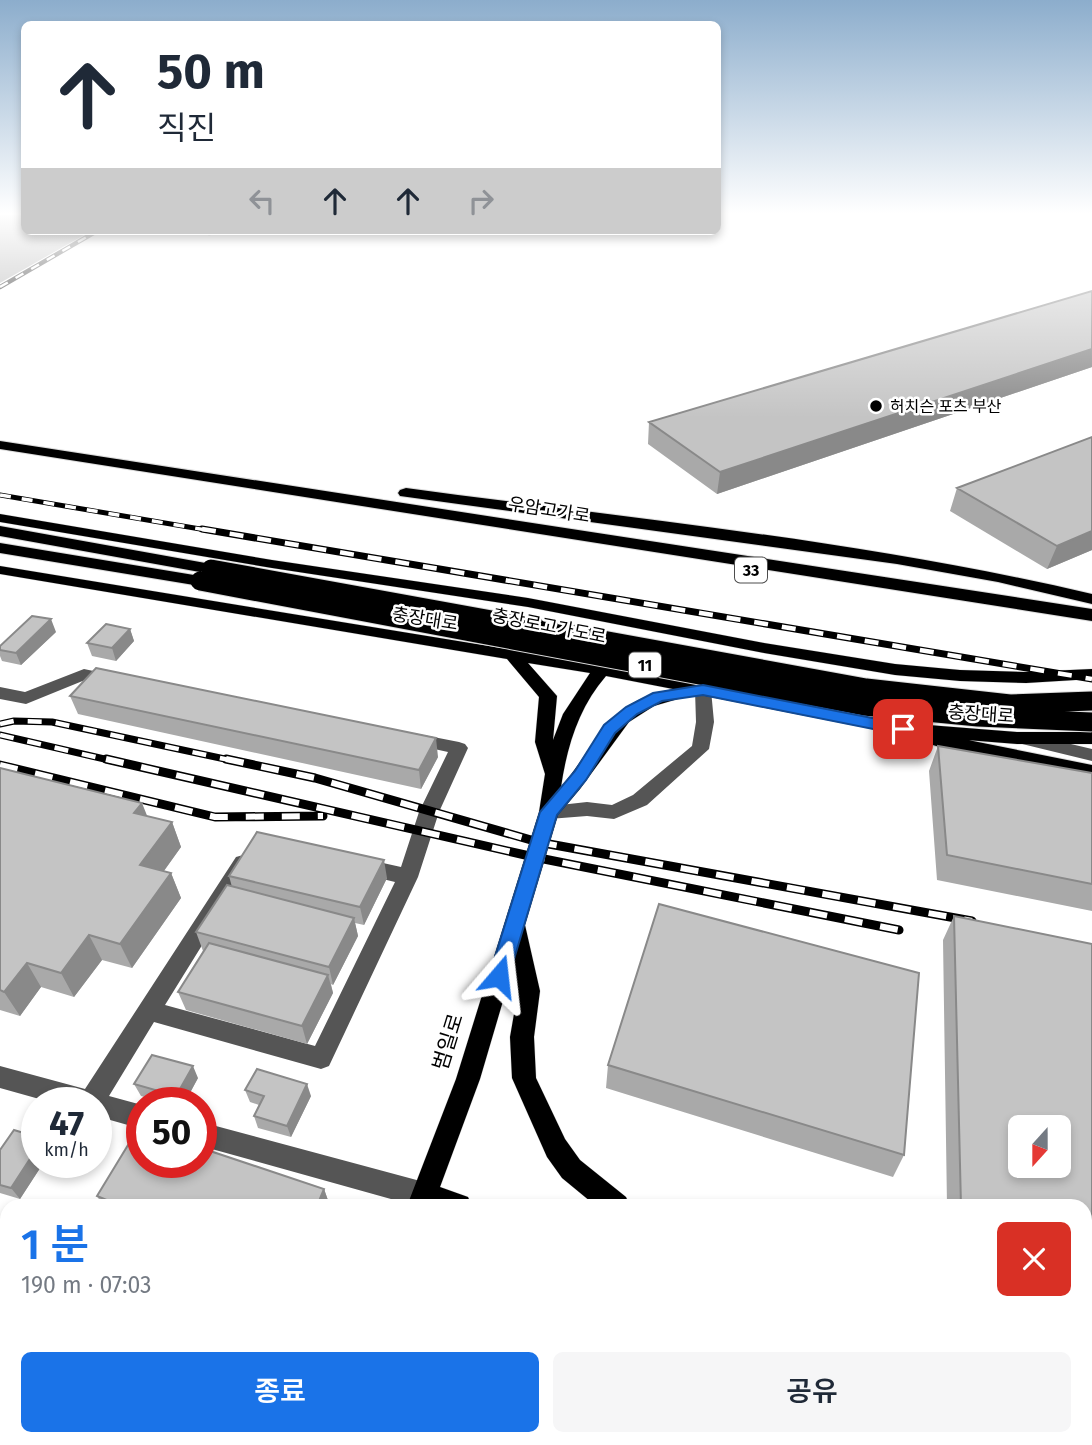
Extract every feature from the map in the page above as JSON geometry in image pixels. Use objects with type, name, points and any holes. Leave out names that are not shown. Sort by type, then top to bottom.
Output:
[{"type":"highway","name":"우암고가로","points":[[0,435],[1092,615]]},
{"type":"highway","name":"우암고가로","points":[[0,445],[318,489],[983,590],[1092,601]]},
{"type":"highway","points":[[318,489],[423,495],[946,567],[1092,601]]},
{"type":"highway","name":"33","points":[[318,489],[409,515],[1092,625]]},
{"type":"highway","points":[[0,518],[23,522]]},
{"type":"highway","name":"충장로고가도로","points":[[0,531],[206,575],[864,706],[1017,722],[1092,722]]},
{"type":"highway","name":"충장로고가도로","points":[[0,548],[206,575],[866,688],[1010,704],[1092,701]]},
{"type":"highway","points":[[903,729],[973,749],[1092,773]]},
{"type":"main road","name":"충장대로","points":[[23,522],[571,611],[830,661],[941,674],[1046,679],[1092,674]]},
{"type":"main road","name":"충장대로","points":[[0,570],[602,670],[903,729],[1017,738],[1092,738]]},
{"type":"main road","points":[[556,662],[566,658],[578,641],[579,632],[571,611]]},
{"type":"main road","points":[[549,812],[552,771],[567,727],[582,696],[618,654],[638,641],[666,630]]},
{"type":"main road","points":[[511,654],[548,696],[544,742],[552,771]]},
{"type":"main road","points":[[549,812],[580,775],[609,729],[632,710],[658,696],[703,690]]},
{"type":"main road","name":"범일로","points":[[422,1199],[453,1125],[549,812]]},
{"type":"main road","points":[[515,924],[529,991],[522,1037],[524,1078],[556,1148],[571,1169],[608,1199]]},
{"type":"street","points":[[0,693],[26,698],[84,674],[124,682]]},
{"type":"street","points":[[549,812],[587,808],[614,811],[640,800],[700,750],[705,722],[703,690]]},
{"type":"street","points":[[149,1011],[321,1058],[408,877],[429,812],[459,748],[392,734]]},
{"type":"street","points":[[1017,738],[1092,755]]},
{"type":"street","points":[[100,1087],[256,842]]},
{"type":"street","points":[[344,862],[408,877]]},
{"type":"street","points":[[0,1077],[36,1087]]},
{"type":"street","points":[[217,1139],[419,1199]]},
{"type":"building","name":"허치슨 포츠 부산","points":[[1092,291],[1092,349],[720,472],[649,422]]},
{"type":"building","points":[[1092,437],[1092,531],[1057,546],[957,488]]},
{"type":"building","points":[[32,616],[51,619],[16,653],[0,650],[0,646]]},
{"type":"building","points":[[106,624],[130,629],[112,648],[87,643]]},
{"type":"building","points":[[96,668],[436,738],[419,770],[70,696]]},
{"type":"building","points":[[938,746],[1092,773],[1092,884],[947,855]]},
{"type":"building","points":[[0,768],[142,803],[134,813],[172,822],[140,865],[171,873],[120,944],[89,935],[61,973],[27,963],[4,992],[0,990]]},
{"type":"building","points":[[257,832],[384,860],[360,907],[229,876]]},
{"type":"building","points":[[227,885],[354,918],[329,967],[196,932]]},
{"type":"building","points":[[659,904],[919,973],[904,1155],[608,1065]]},
{"type":"building","points":[[954,916],[1092,944],[1092,1199],[961,1199]]},
{"type":"building","points":[[209,943],[328,975],[302,1026],[178,992]]},
{"type":"building","points":[[152,1055],[193,1066],[181,1087],[144,1087],[134,1084]]},
{"type":"building","points":[[257,1069],[307,1084],[287,1126],[254,1116],[264,1096],[245,1090]]},
{"type":"building","points":[[14,1130],[21,1132],[21,1173],[11,1188],[0,1185],[0,1150]]},
{"type":"building","points":[[126,1148],[126,1178],[217,1178],[217,1153],[324,1189],[320,1199],[104,1199],[97,1196],[108,1178],[112,1178],[112,1171]]},
{"type":"railway","points":[[0,287],[8,282]]},
{"type":"railway","points":[[0,495],[212,531]]},
{"type":"railway","points":[[202,529],[1092,679]]},
{"type":"railway","points":[[0,724],[14,721],[52,722],[234,761]]},
{"type":"railway","points":[[0,735],[113,761]]},
{"type":"railway","points":[[106,759],[534,857],[899,930]]},
{"type":"railway","points":[[226,759],[315,778],[538,842],[972,921]]},
{"type":"railway","points":[[0,765],[215,817],[323,816]]},
{"type":"place","name":"허치슨 포츠 부산","points":[[876,406]]},
{"type":"route","points":[[499,976],[549,812],[580,775],[609,729],[632,710],[658,696],[703,690],[903,729]]}]
